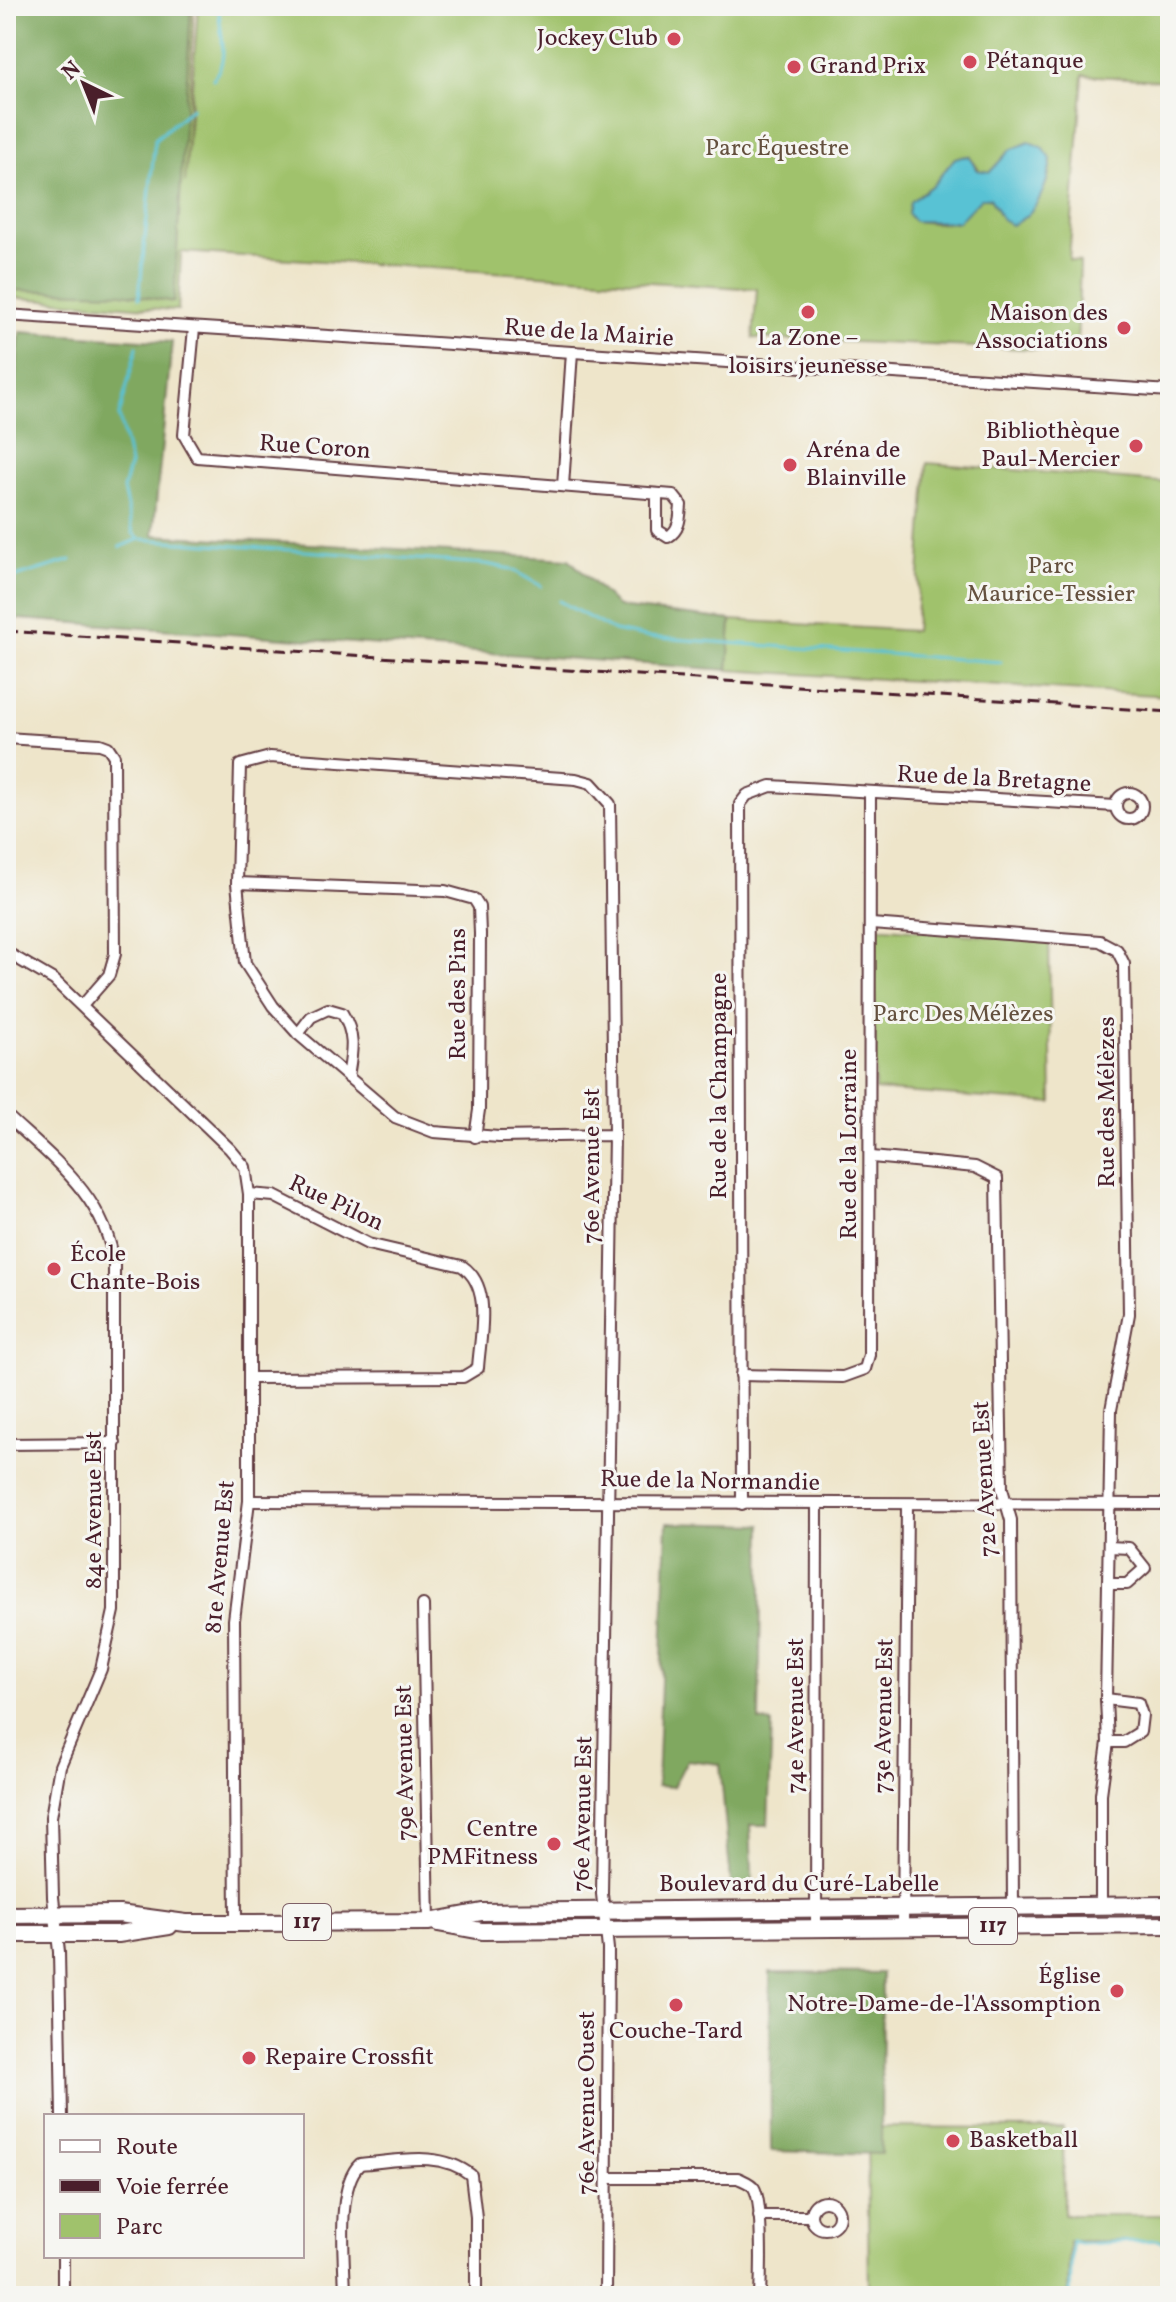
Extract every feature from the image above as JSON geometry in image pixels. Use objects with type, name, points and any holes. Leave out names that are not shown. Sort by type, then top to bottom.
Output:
[{"type":"main road","name":"Boulevard du Curé-Labelle","points":[[429,1922],[482,1912],[1170,1905]]},
{"type":"main road","name":"Boulevard du Curé-Labelle","points":[[6,1915],[119,1914],[186,1923],[429,1922],[482,1931],[1170,1925]]},
{"type":"main road","name":"Boulevard du Curé-Labelle","points":[[6,1934],[118,1934],[186,1923]]},
{"type":"street","name":"Rue de la Mairie","points":[[6,315],[1170,391]]},
{"type":"street","name":"Rue Coron","points":[[194,328],[184,435],[197,457],[657,494]]},
{"type":"street","points":[[563,486],[572,352]]},
{"type":"street","points":[[6,738],[100,744],[108,747],[114,756],[115,960],[103,984],[82,1006]]},
{"type":"street","name":"76e Avenue Est","points":[[237,883],[240,765],[270,757],[576,779],[591,783],[610,804],[613,829],[614,1135],[603,1910]]},
{"type":"street","name":"Rue de la Champagne","points":[[742,1504],[740,804],[747,795],[771,786],[870,794]]},
{"type":"street","name":"Rue de la Bretagne","points":[[870,794],[1116,806]]},
{"type":"street","name":"Rue de la Lorraine","points":[[741,1375],[843,1377],[865,1369],[869,1355],[872,1157],[870,794]]},
{"type":"street","points":[[237,883],[245,963],[273,1006],[298,1034],[395,1117],[434,1132],[475,1137],[614,1135]]},
{"type":"street","name":"Rue des Pins","points":[[237,883],[445,891],[474,899],[479,907],[480,934],[479,1110],[475,1137]]},
{"type":"street","name":"Rue des Mélèzes","points":[[871,924],[1100,941],[1117,950],[1124,964],[1129,1314],[1111,1410],[1108,1742],[1101,1794],[1101,1906]]},
{"type":"street","name":"Rue Pilon","points":[[6,952],[42,971],[82,1006],[240,1159],[246,1170],[249,1194],[274,1196],[368,1244],[462,1266],[473,1274],[480,1285],[478,1368],[463,1377],[249,1378]]},
{"type":"street","points":[[298,1034],[311,1017],[328,1009],[342,1013],[351,1028],[354,1045],[348,1077]]},
{"type":"street","name":"84e Avenue Est","points":[[6,1115],[78,1185],[107,1232],[114,1281],[113,1619],[101,1669],[67,1746],[55,1788],[50,1832],[58,1934],[62,2114]]},
{"type":"street","name":"72e Avenue Est","points":[[872,1157],[975,1167],[997,1178],[1002,1489],[1011,1520],[1013,1907]]},
{"type":"street","name":"81e Avenue Est","points":[[236,1923],[234,1620],[249,1501],[249,1194]]},
{"type":"street","points":[[6,1444],[115,1443]]},
{"type":"street","name":"Rue de la Normandie","points":[[249,1501],[1170,1504]]},
{"type":"street","name":"74e Avenue Est","points":[[816,1928],[817,1504]]},
{"type":"street","name":"73e Avenue Est","points":[[903,1927],[907,1504]]},
{"type":"street","points":[[1108,1584],[1127,1584],[1145,1568],[1129,1548],[1109,1547]]},
{"type":"street","name":"79e Avenue Est","points":[[423,1605],[429,1922]]},
{"type":"street","points":[[1106,1699],[1138,1703],[1142,1715],[1140,1732],[1124,1742],[1108,1742]]},
{"type":"street","name":"76e Avenue Ouest","points":[[603,1910],[606,1930],[608,2178],[606,2296]]},
{"type":"street","points":[[345,2296],[345,2193],[353,2170],[360,2164],[436,2158],[456,2162],[471,2175],[476,2217],[476,2296]]},
{"type":"street","points":[[608,2178],[738,2178],[756,2190],[760,2296]]},
{"type":"street","points":[[759,2216],[811,2216]]},
{"type":"street","points":[[63,2258],[63,2296]]},
{"type":"green space","name":"Parc Équestre","points":[[6,6],[194,6],[185,183],[198,6],[1170,6],[1170,81],[1083,75],[1069,260],[1080,262],[1077,351],[753,338],[757,289],[181,252],[178,310],[6,297]],"holes":[[[1010,150],[1051,160],[1042,192],[1031,204],[1002,219],[990,198],[980,197],[959,218],[944,223],[914,221],[908,214],[919,195],[934,184],[955,158],[969,156],[982,174],[990,172]]]},
{"type":"green space","points":[[6,6],[191,6],[174,302],[122,293],[6,290]]},
{"type":"green space","points":[[20,332],[172,342],[153,535],[569,559],[618,607],[731,620],[728,670],[6,618],[6,473]]},
{"type":"green space","name":"Parc Maurice-Tessier","points":[[927,463],[1170,483],[1170,696],[728,670],[731,620],[915,631]]},
{"type":"green space","name":"Parc Des Mélèzes","points":[[874,927],[1049,941],[1052,1103],[875,1090]]},
{"type":"green space","points":[[667,1523],[762,1525],[759,1721],[772,1723],[768,1825],[750,1825],[753,1892],[732,1893],[720,1764],[687,1760],[673,1787],[657,1786]]},
{"type":"green space","points":[[770,1972],[882,1973],[881,2154],[771,2151]]},
{"type":"green space","points":[[867,2127],[1063,2128],[1064,2215],[1170,2215],[1170,2241],[1069,2241],[1068,2296],[869,2296]]},
{"type":"water","points":[[1029,142],[1042,147],[1051,159],[1040,198],[1020,220],[1011,225],[1002,219],[990,198],[981,198],[958,222],[914,221],[908,214],[910,202],[934,184],[955,158],[969,156],[977,170],[990,172],[1010,150]]},
{"type":"waterway","points":[[213,79],[223,53],[219,6]]},
{"type":"waterway","points":[[139,298],[155,139],[192,108]]},
{"type":"waterway","points":[[137,347],[119,416],[130,464],[123,489],[133,533],[139,539]]},
{"type":"waterway","points":[[120,547],[139,539],[486,564],[511,569],[541,586]]},
{"type":"waterway","points":[[6,580],[71,560]]},
{"type":"waterway","points":[[559,601],[614,631],[645,637],[1001,662]]},
{"type":"waterway","points":[[1070,2296],[1072,2241],[1081,2244],[1158,2240],[1170,2248]]},
{"type":"railway","points":[[6,631],[1170,712]]},
{"type":"place","name":"Jockey Club","points":[[674,39]]},
{"type":"place","name":"Pétanque","points":[[970,62]]},
{"type":"place","name":"Grand Prix","points":[[794,67]]},
{"type":"place","name":"La Zone – loisirs jeunesse","points":[[808,312]]},
{"type":"place","name":"Maison des Associations","points":[[1124,328]]},
{"type":"place","name":"Bibliothèque Paul-Mercier","points":[[1136,446]]},
{"type":"place","name":"Aréna de Blainville","points":[[790,465]]},
{"type":"place","name":"École Chante-Bois","points":[[54,1269]]},
{"type":"place","name":"Centre PMFitness","points":[[554,1844]]},
{"type":"place","name":"Église Notre-Dame-de-l'Assomption","points":[[1117,1991]]},
{"type":"place","name":"Couche-Tard","points":[[676,2005]]},
{"type":"place","name":"Repaire Crossfit","points":[[249,2058]]},
{"type":"place","name":"Basketball","points":[[953,2141]]}]
